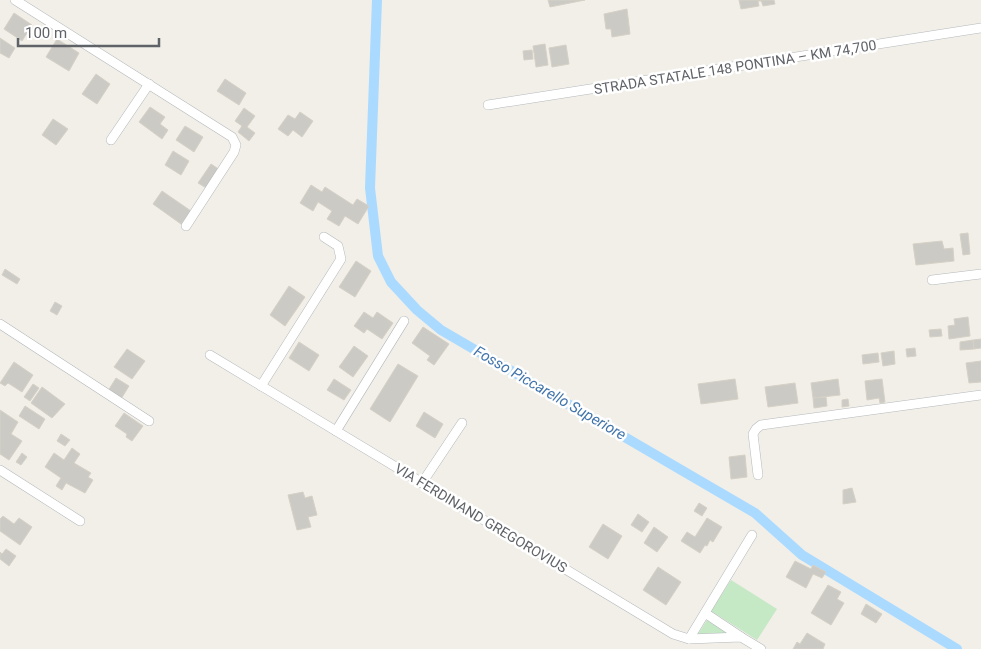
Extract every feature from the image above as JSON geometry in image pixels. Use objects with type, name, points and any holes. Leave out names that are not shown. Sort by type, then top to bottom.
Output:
[{"type":"street","points":[[15,0],[229,134],[236,145],[233,155],[186,226]]},
{"type":"street","name":"STRADA STATALE 148 PONTINA – KM 74,700","points":[[488,105],[981,28]]},
{"type":"street","points":[[111,140],[149,84]]},
{"type":"street","points":[[262,386],[341,259],[342,252],[338,246],[324,237]]},
{"type":"street","points":[[932,280],[981,274]]},
{"type":"street","points":[[336,431],[404,321]]},
{"type":"street","points":[[0,324],[150,421]]},
{"type":"street","name":"VIA FERDINAND GREGOROVIUS","points":[[210,355],[673,634],[689,639],[741,637]]},
{"type":"street","points":[[758,475],[753,434],[761,425],[981,395]]},
{"type":"street","points":[[422,483],[462,423]]},
{"type":"street","points":[[0,470],[80,521]]},
{"type":"street","points":[[689,639],[752,535]]},
{"type":"street","points":[[704,613],[761,649]]},
{"type":"green space","points":[[731,580],[777,609],[757,640],[711,611]]},
{"type":"green space","points":[[707,620],[727,633],[698,634]]},
{"type":"building","points":[[548,0],[585,0],[550,7]]},
{"type":"building","points":[[739,0],[761,1],[758,1],[759,6],[741,9]]},
{"type":"building","points":[[761,0],[774,0],[775,4],[763,6]]},
{"type":"building","points":[[627,9],[630,34],[612,37],[611,29],[606,29],[604,14]]},
{"type":"building","points":[[14,13],[32,25],[22,41],[4,29]]},
{"type":"building","points":[[0,38],[15,48],[9,58],[0,53]]},
{"type":"building","points":[[57,39],[79,53],[69,71],[46,57]]},
{"type":"building","points":[[545,44],[548,65],[536,67],[533,46]]},
{"type":"building","points":[[566,45],[569,64],[552,67],[549,48]]},
{"type":"building","points":[[532,50],[533,59],[524,60],[523,51]]},
{"type":"building","points":[[96,74],[110,84],[97,104],[82,94]]},
{"type":"building","points":[[225,79],[246,93],[239,105],[217,91]]},
{"type":"building","points":[[150,107],[165,117],[160,124],[168,130],[162,139],[139,122]]},
{"type":"building","points":[[244,108],[255,116],[247,127],[255,133],[249,141],[238,132],[242,126],[235,121]]},
{"type":"building","points":[[300,112],[313,121],[302,137],[293,130],[288,136],[278,129],[288,115],[295,119]]},
{"type":"building","points":[[53,119],[68,129],[56,145],[42,135]]},
{"type":"building","points":[[185,126],[203,137],[194,152],[176,140]]},
{"type":"building","points":[[173,151],[189,161],[181,175],[165,165]]},
{"type":"building","points":[[211,164],[220,170],[208,189],[198,183]]},
{"type":"building","points":[[311,185],[322,192],[325,187],[353,205],[357,199],[369,206],[358,224],[345,216],[339,226],[327,219],[332,211],[318,202],[313,211],[300,203]]},
{"type":"building","points":[[162,191],[191,211],[181,224],[153,204]]},
{"type":"building","points":[[968,233],[970,254],[963,255],[960,234]]},
{"type":"building","points":[[942,241],[944,249],[953,248],[954,261],[916,265],[913,244]]},
{"type":"building","points":[[356,261],[371,271],[355,297],[339,287]]},
{"type":"building","points":[[5,269],[20,279],[17,284],[2,275]]},
{"type":"building","points":[[289,286],[305,297],[285,326],[270,315]]},
{"type":"building","points":[[55,302],[62,306],[57,315],[50,311]]},
{"type":"building","points":[[364,312],[373,318],[377,312],[393,323],[382,339],[367,329],[364,333],[354,326]]},
{"type":"building","points":[[968,317],[970,336],[949,339],[948,326],[955,325],[954,319]]},
{"type":"building","points":[[423,327],[449,344],[434,365],[427,360],[430,356],[412,343]]},
{"type":"building","points":[[941,329],[942,336],[930,337],[929,330]]},
{"type":"building","points":[[981,339],[981,348],[974,349],[973,340]]},
{"type":"building","points":[[973,340],[974,349],[960,350],[960,342]]},
{"type":"building","points":[[299,342],[319,355],[309,371],[289,358]]},
{"type":"building","points":[[354,346],[368,356],[353,377],[339,367]]},
{"type":"building","points":[[915,348],[916,356],[907,357],[906,349]]},
{"type":"building","points":[[127,349],[145,361],[132,379],[114,367]]},
{"type":"building","points":[[894,351],[895,364],[883,366],[881,353]]},
{"type":"building","points":[[878,353],[879,362],[863,364],[862,355]]},
{"type":"building","points":[[981,361],[981,382],[969,383],[966,363]]},
{"type":"building","points":[[14,362],[33,375],[22,392],[8,383],[5,386],[0,383]]},
{"type":"building","points":[[398,364],[418,376],[390,422],[370,409]]},
{"type":"building","points":[[116,378],[129,386],[121,399],[108,391]]},
{"type":"building","points":[[334,379],[351,390],[344,400],[327,390]]},
{"type":"building","points":[[735,379],[738,399],[701,404],[698,384]]},
{"type":"building","points":[[838,379],[840,395],[813,398],[811,383]]},
{"type":"building","points":[[882,379],[885,402],[880,403],[879,398],[867,400],[865,381]]},
{"type":"building","points":[[795,383],[798,403],[768,407],[765,387]]},
{"type":"building","points":[[33,384],[39,388],[30,401],[24,397]]},
{"type":"building","points":[[42,387],[65,404],[52,418],[31,403]]},
{"type":"building","points":[[826,397],[827,406],[814,408],[813,398]]},
{"type":"building","points":[[848,399],[849,406],[842,407],[842,400]]},
{"type":"building","points":[[25,406],[45,419],[39,429],[19,416]]},
{"type":"building","points":[[0,410],[18,422],[11,434],[22,441],[9,460],[0,454]]},
{"type":"building","points":[[424,412],[443,424],[435,438],[416,426]]},
{"type":"building","points":[[124,413],[143,426],[132,441],[126,437],[127,434],[115,426]]},
{"type":"building","points":[[61,434],[70,440],[65,446],[57,441]]},
{"type":"building","points":[[72,448],[80,454],[74,463],[91,473],[88,477],[93,480],[85,493],[66,483],[62,490],[56,486],[61,478],[45,467],[54,453],[64,460]]},
{"type":"building","points":[[22,453],[27,457],[21,465],[16,462]]},
{"type":"building","points":[[745,455],[747,477],[731,479],[729,457]]},
{"type":"building","points":[[852,488],[856,502],[843,504],[843,490]]},
{"type":"building","points":[[303,492],[305,498],[312,496],[317,515],[308,517],[311,527],[297,530],[288,495]]},
{"type":"building","points":[[699,503],[707,508],[702,516],[694,511]]},
{"type":"building","points":[[638,514],[649,522],[642,532],[631,525]]},
{"type":"building","points":[[3,516],[14,524],[19,518],[32,527],[20,545],[0,531],[0,519]]},
{"type":"building","points":[[707,518],[722,527],[713,542],[710,540],[700,553],[681,541],[687,532],[695,537]]},
{"type":"building","points":[[603,524],[622,536],[608,559],[589,547]]},
{"type":"building","points":[[654,527],[668,537],[657,552],[644,543]]},
{"type":"building","points":[[6,549],[16,556],[9,566],[0,559],[0,552],[2,554]]},
{"type":"building","points":[[795,561],[811,569],[813,565],[826,572],[822,578],[813,574],[806,588],[786,577]]},
{"type":"building","points":[[658,567],[681,582],[666,605],[643,590]]},
{"type":"building","points":[[828,585],[841,592],[837,599],[844,603],[831,625],[811,613]]},
{"type":"building","points":[[866,604],[882,614],[876,623],[861,614]]},
{"type":"building","points":[[807,633],[825,644],[823,649],[793,649],[797,642],[800,644]]},
{"type":"waterway","name":"Fosso Piccarello Superiore","points":[[377,0],[370,188],[378,256],[391,282],[417,310],[441,330],[755,513],[802,555],[957,649]]}]
